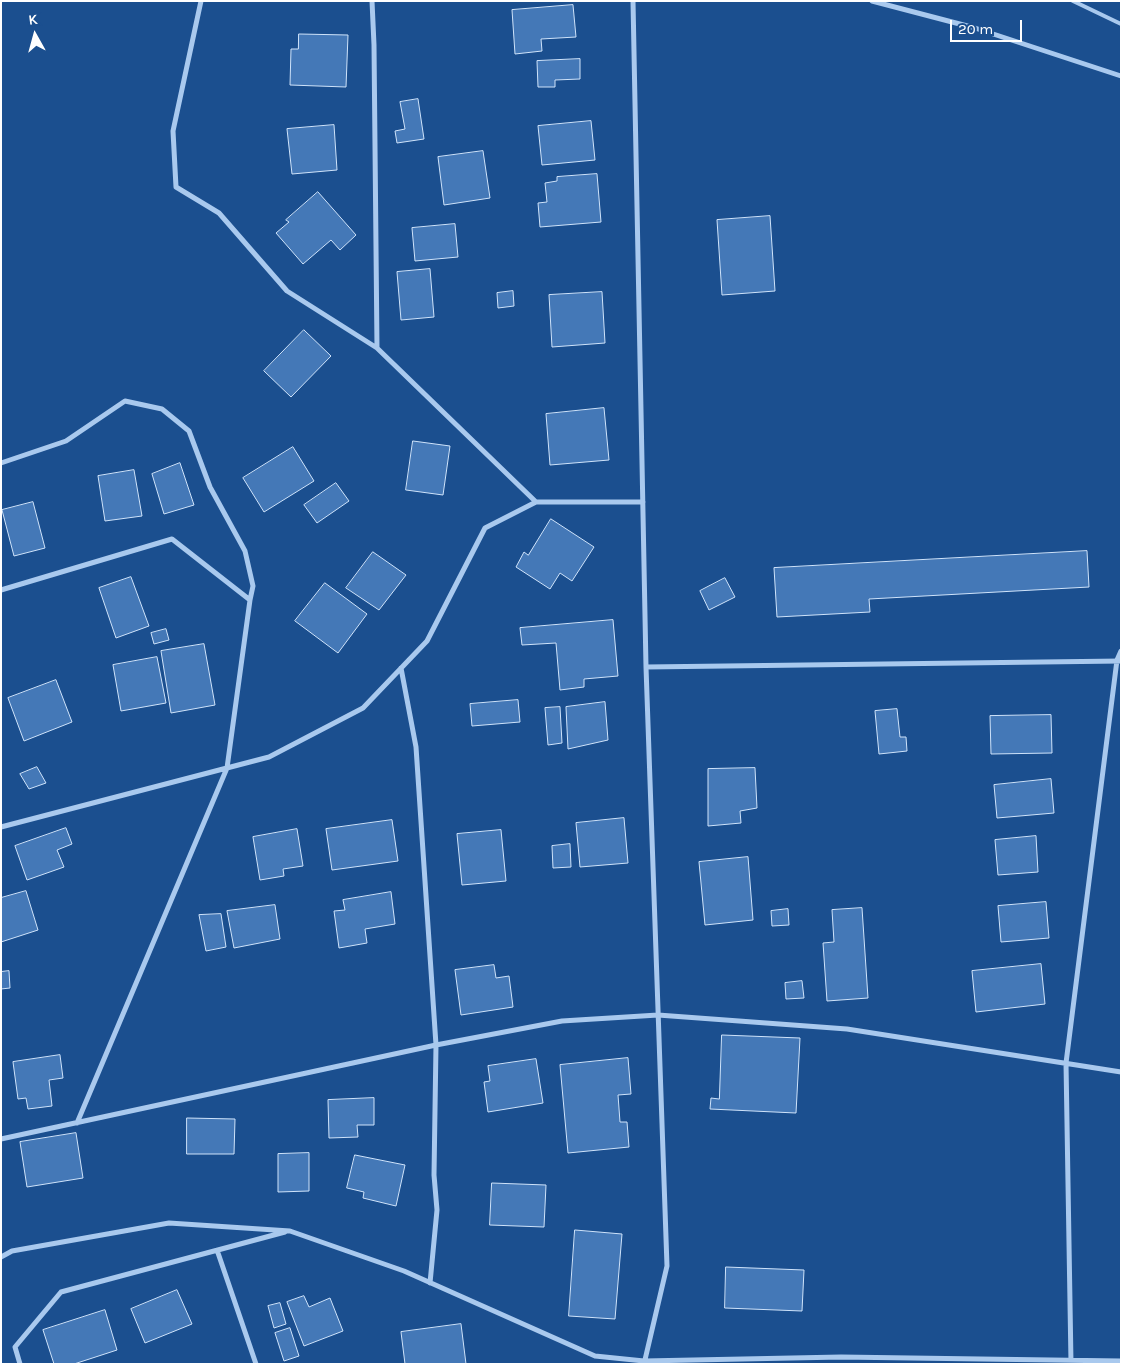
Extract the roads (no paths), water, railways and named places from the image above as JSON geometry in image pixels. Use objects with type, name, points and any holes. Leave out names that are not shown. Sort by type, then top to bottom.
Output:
[{"type":"street","points":[[201,1],[173,132],[176,188],[219,213],[287,291],[377,348],[536,502]]},
{"type":"street","points":[[372,1],[377,348]]},
{"type":"street","points":[[634,1],[646,667],[667,1266],[644,1363]]},
{"type":"street","points":[[872,1],[975,28],[1121,76]]},
{"type":"street","points":[[1,463],[66,441],[125,401],[162,409],[189,432],[210,487],[245,551],[253,586],[227,768],[77,1123]]},
{"type":"street","points":[[1,827],[269,757],[364,708],[427,641],[485,528],[536,502],[643,502]]},
{"type":"street","points":[[1,590],[172,539],[250,600]]},
{"type":"street","points":[[1071,1362],[1066,1063],[1121,651]]},
{"type":"street","points":[[646,667],[1119,660]]},
{"type":"street","points":[[401,668],[416,747],[436,1045],[434,1175],[437,1210],[430,1283]]},
{"type":"street","points":[[1,1139],[436,1045],[562,1021],[658,1015],[847,1028],[1121,1072]]},
{"type":"street","points":[[1,1257],[12,1251],[169,1223],[290,1231],[404,1271],[595,1356],[644,1363],[841,1357],[1071,1362],[1121,1361]]},
{"type":"street","points":[[20,1364],[15,1347],[61,1292],[290,1231]]},
{"type":"street","points":[[217,1250],[256,1364]]},
{"type":"street","points":[[841,1357],[841,1364]]},
{"type":"lane","points":[[1072,1],[1121,24]]}]
